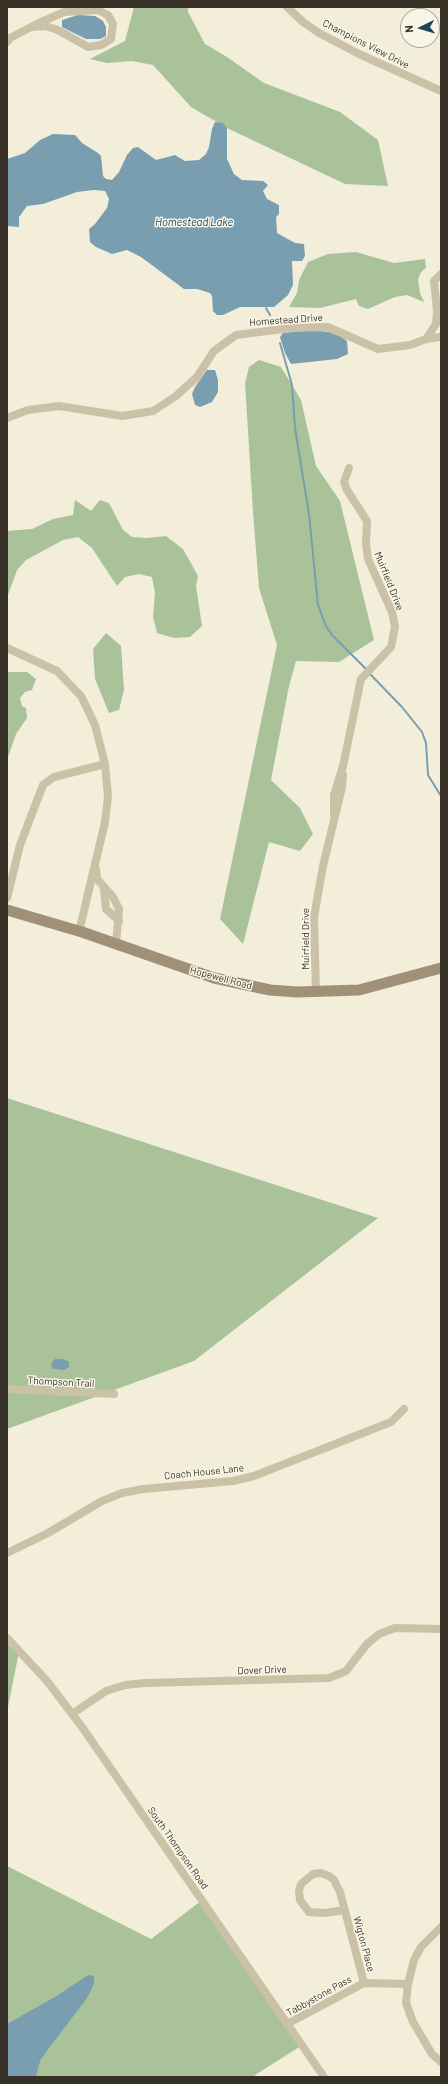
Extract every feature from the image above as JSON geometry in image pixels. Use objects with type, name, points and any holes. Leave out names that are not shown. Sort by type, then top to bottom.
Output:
[{"type":"street","name":"Champions View Drive","points":[[287,7],[303,22],[319,33],[359,54],[441,91]]},
{"type":"street","points":[[7,42],[10,38],[31,27],[64,12],[98,10],[108,15],[113,24],[111,39],[101,45],[88,47],[58,30],[46,26],[31,27]]},
{"type":"street","points":[[426,339],[436,324],[437,302],[434,281],[441,274]]},
{"type":"street","name":"Homestead Drive","points":[[7,418],[28,410],[59,406],[122,416],[153,411],[176,396],[197,377],[214,351],[236,335],[269,330],[328,327],[378,349],[410,345],[426,339],[441,337]]},
{"type":"street","name":"Muirfield Drive","points":[[316,992],[314,917],[334,816],[334,795],[343,766],[361,678],[391,647],[395,627],[392,612],[368,559],[366,544],[367,521],[347,490],[344,482],[349,468]]},
{"type":"street","points":[[7,648],[57,671],[81,696],[95,725],[105,764],[108,796],[105,822],[79,932]]},
{"type":"street","points":[[7,898],[20,845],[43,785],[54,777],[105,764]]},
{"type":"street","points":[[96,863],[97,879],[104,889],[113,897],[119,909],[116,944]]},
{"type":"street","points":[[104,889],[106,909],[119,921]]},
{"type":"street","name":"Hopewell Road","points":[[7,910],[116,944],[214,978],[239,985],[270,990],[316,992],[369,988],[441,968]]},
{"type":"street","name":"Thompson Trail","points":[[7,1389],[114,1394]]},
{"type":"street","name":"Coach House Lane","points":[[7,1553],[48,1533],[102,1501],[122,1493],[143,1489],[233,1481],[254,1476],[391,1422],[404,1409]]},
{"type":"street","name":"Dover Drive","points":[[72,1714],[106,1691],[145,1683],[329,1678],[346,1671],[366,1644],[379,1634],[395,1628],[441,1629]]},
{"type":"street","name":"South Thompson Road","points":[[7,1638],[47,1681],[72,1714],[324,2077]]},
{"type":"street","name":"Wigton Place","points":[[344,1910],[325,1913],[309,1912],[300,1900],[299,1891],[301,1884],[313,1874],[329,1876],[334,1880],[340,1892],[364,1982]]},
{"type":"street","points":[[441,1927],[421,1947],[414,1960],[408,1984],[406,2003],[413,2022],[432,2054],[441,2062]]},
{"type":"street","name":"Tabbystone Pass","points":[[288,2024],[364,1982],[408,1984]]},
{"type":"green space","points":[[134,7],[188,7],[188,12],[205,44],[227,57],[264,83],[340,112],[378,140],[388,186],[345,184],[227,128],[191,107],[153,65],[132,61],[107,63],[90,59],[125,41]]},
{"type":"green space","points":[[356,252],[394,263],[425,259],[426,268],[421,272],[418,279],[420,293],[424,302],[407,295],[395,297],[368,309],[359,306],[356,299],[320,308],[289,307],[297,293],[299,280],[308,262],[328,254]]},
{"type":"green space","points":[[259,360],[281,367],[301,400],[316,466],[340,501],[374,640],[339,662],[296,661],[289,686],[271,780],[300,808],[313,834],[300,851],[269,842],[243,944],[220,919],[277,645],[259,588],[253,512],[245,383],[249,367]]},
{"type":"green space","points":[[75,500],[91,511],[100,500],[109,503],[123,530],[132,537],[147,538],[166,536],[183,549],[198,576],[196,586],[202,626],[190,637],[174,638],[157,633],[153,617],[155,593],[152,577],[139,574],[125,577],[117,586],[92,548],[78,537],[63,540],[26,560],[17,570],[7,598],[7,531],[32,529],[53,519],[73,515]]},
{"type":"green space","points":[[106,633],[121,646],[124,690],[119,710],[109,713],[95,679],[93,649]]},
{"type":"green space","points":[[7,672],[27,672],[36,679],[32,690],[25,692],[20,698],[22,706],[26,708],[27,718],[16,734],[7,760]]},
{"type":"green space","points":[[7,1098],[378,1218],[194,1361],[7,1429]]},
{"type":"green space","points":[[7,1641],[19,1652],[7,1712]]},
{"type":"green space","points":[[7,1866],[151,1939],[201,1901],[304,2044],[252,2077],[7,2077]]},
{"type":"water","points":[[78,15],[95,16],[103,21],[106,27],[106,36],[100,39],[86,39],[62,27],[62,20]]},
{"type":"water","name":"Homestead Lake","points":[[215,122],[223,123],[227,128],[227,159],[234,174],[242,180],[263,181],[268,185],[263,191],[267,199],[279,205],[279,214],[276,217],[277,233],[295,243],[304,244],[305,256],[302,261],[292,261],[293,285],[288,295],[274,307],[240,307],[223,315],[217,315],[213,311],[212,296],[210,293],[197,289],[184,289],[141,257],[127,250],[112,254],[96,247],[90,242],[89,229],[95,224],[107,208],[109,199],[105,191],[94,190],[77,192],[43,204],[27,206],[19,217],[19,227],[7,226],[7,159],[25,153],[40,140],[53,134],[75,135],[82,143],[101,156],[103,176],[106,179],[112,180],[119,172],[127,155],[133,148],[138,147],[156,160],[175,155],[185,161],[199,160],[206,154],[209,147],[212,129]]},
{"type":"water","points":[[312,330],[329,332],[340,336],[347,341],[348,354],[337,359],[291,364],[285,353],[280,337],[283,333]]},
{"type":"water","points":[[207,370],[215,370],[218,380],[218,392],[212,402],[200,407],[195,405],[192,394]]},
{"type":"water","points":[[55,1359],[63,1359],[69,1362],[69,1367],[64,1370],[53,1369],[51,1364]]},
{"type":"water","points":[[88,1975],[94,1976],[94,1984],[87,1998],[40,2061],[36,2077],[7,2077],[7,2024],[55,1997]]},
{"type":"waterway","points":[[266,308],[270,315]]},
{"type":"waterway","points":[[280,343],[292,385],[295,428],[309,514],[318,605],[326,626],[332,635],[367,670]]},
{"type":"waterway","points":[[370,674],[402,707],[422,732],[426,743],[428,775],[441,796]]}]
